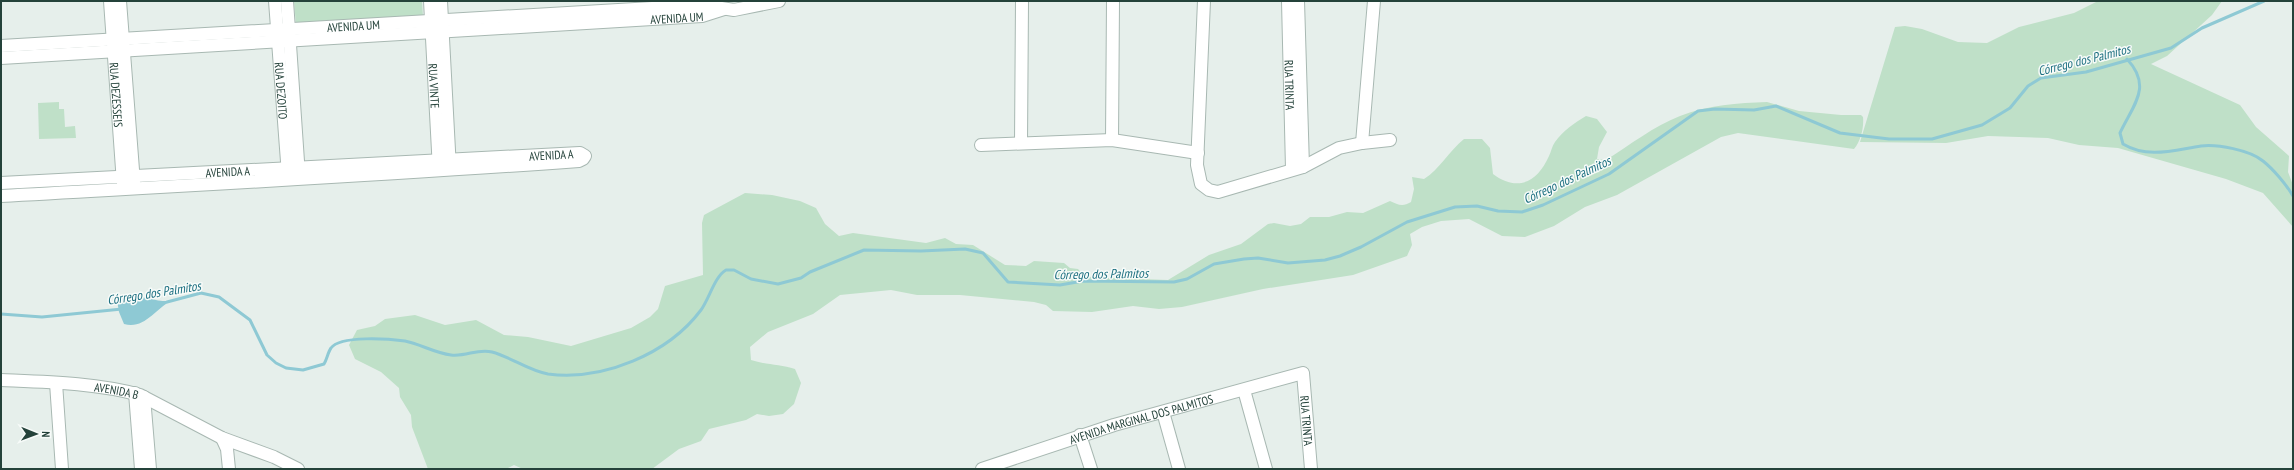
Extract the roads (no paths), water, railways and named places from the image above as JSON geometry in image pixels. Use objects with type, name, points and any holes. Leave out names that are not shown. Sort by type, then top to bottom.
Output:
[{"type":"street","name":"RUA DEZESSEIS","points":[[110,1],[118,46],[129,182]]},
{"type":"street","name":"RUA DEZESSEIS","points":[[118,46],[120,1]]},
{"type":"street","name":"RUA DEZOITO","points":[[276,1],[284,37]]},
{"type":"street","name":"RUA DEZOITO","points":[[287,1],[284,37],[293,174]]},
{"type":"street","name":"RUA VINTE","points":[[430,1],[437,27],[445,166]]},
{"type":"street","name":"RUA VINTE","points":[[437,27],[441,1]]},
{"type":"street","name":"AVENIDA UM","points":[[1,58],[118,46],[437,27],[609,11],[694,11],[709,6],[734,10],[779,1]]},
{"type":"street","points":[[1021,143],[1022,1]]},
{"type":"street","points":[[1112,140],[1113,1]]},
{"type":"street","points":[[1204,1],[1198,153],[1199,181],[1206,189],[1222,191],[1297,168],[1335,150],[1362,143],[1390,140]]},
{"type":"street","name":"RUA TRINTA","points":[[1288,1],[1297,168]]},
{"type":"street","name":"RUA TRINTA","points":[[1297,168],[1298,1]]},
{"type":"street","points":[[1362,143],[1374,1]]},
{"type":"street","name":"AVENIDA UM","points":[[1,46],[118,46]]},
{"type":"street","points":[[981,145],[1112,140],[1198,153]]},
{"type":"street","name":"AVENIDA A","points":[[1,183],[129,182],[445,166],[579,161],[585,156],[580,153],[445,166]]},
{"type":"street","name":"AVENIDA A","points":[[1,196],[129,182]]},
{"type":"street","name":"RUA TRINTA","points":[[1303,373],[1311,469]]},
{"type":"street","name":"AVENIDA MARGINAL DOS PALMITOS","points":[[984,469],[1007,464],[1080,435],[1303,373]]},
{"type":"street","name":"AVENIDA B","points":[[1,380],[56,383],[140,395],[222,438]]},
{"type":"street","points":[[56,383],[62,469]]},
{"type":"street","points":[[1244,390],[1266,469]]},
{"type":"street","points":[[140,395],[141,469]]},
{"type":"street","points":[[140,395],[150,469]]},
{"type":"street","points":[[1163,412],[1179,469]]},
{"type":"street","points":[[1080,435],[1091,469]]},
{"type":"street","points":[[222,438],[228,449],[229,469]]},
{"type":"street","points":[[222,438],[274,457],[298,469]]},
{"type":"water","points":[[127,296],[139,296],[171,301],[149,318],[138,324],[131,325],[124,324],[119,312],[117,300]]},
{"type":"waterway","name":"Córrego dos Palmitos","points":[[167,302],[201,293],[219,297],[250,320],[267,355],[276,363],[286,368],[303,370],[324,364],[331,348],[344,341],[388,339],[405,341],[451,355],[462,355],[482,351],[492,352],[534,370],[548,374],[569,375],[590,373],[633,361],[671,340],[687,326],[701,310],[715,282],[726,270],[734,270],[751,279],[778,284],[801,278],[810,272],[864,250],[921,251],[965,249],[983,253],[1008,282],[1060,285],[1083,281],[1174,282],[1187,279],[1214,264],[1244,259],[1258,258],[1288,263],[1325,260],[1340,256],[1361,247],[1407,222],[1455,207],[1477,206],[1498,211],[1522,212],[1543,205],[1609,174],[1698,111],[1715,109],[1754,110],[1776,106],[1840,133],[1889,139],[1932,139],[1982,125],[2010,108],[2028,86],[2041,78],[2086,72],[2171,48],[2202,28],[2264,1]]},
{"type":"waterway","points":[[2127,59],[2135,69],[2139,78],[2140,87],[2135,105],[2120,133],[2123,144],[2132,149],[2152,152],[2171,151],[2201,146],[2216,146],[2242,151],[2257,157],[2267,164],[2293,196]]},
{"type":"waterway","name":"Córrego dos Palmitos","points":[[1,314],[42,317],[122,309]]}]
